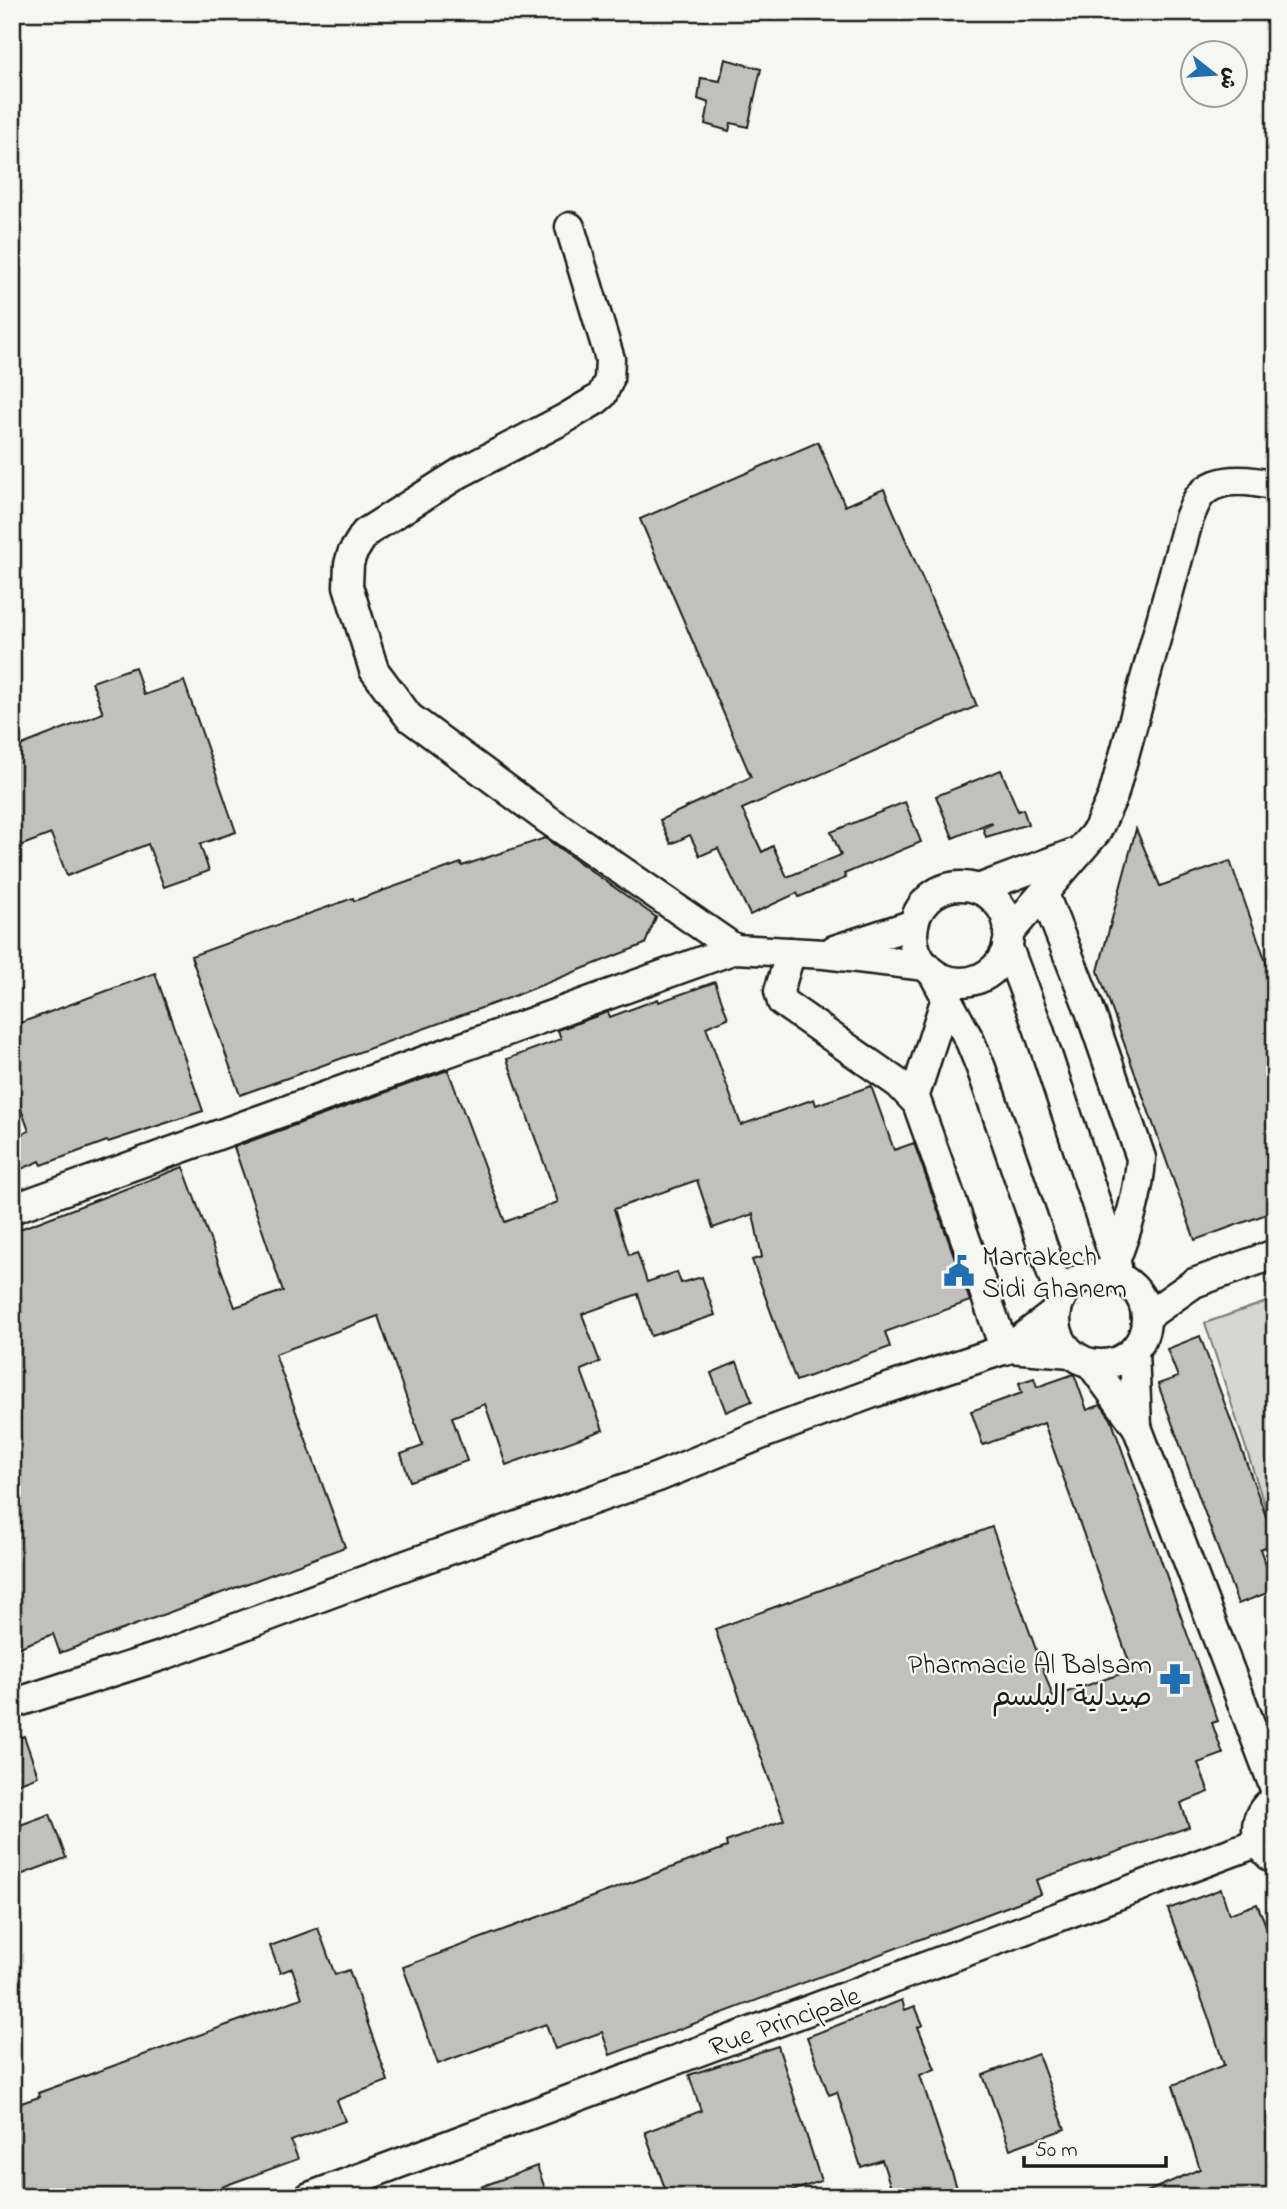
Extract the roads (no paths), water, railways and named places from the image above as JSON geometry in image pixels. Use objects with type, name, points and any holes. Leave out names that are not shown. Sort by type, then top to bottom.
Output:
[{"type":"street","points":[[570,227],[610,359],[611,370],[606,388],[596,400],[460,473],[365,533],[352,554],[348,586],[374,670],[410,717],[547,819],[735,949]]},
{"type":"street","points":[[12,1209],[735,949],[824,954],[935,979],[977,979],[996,966],[1007,940],[1097,831],[1114,796],[1189,518],[1200,496],[1215,484],[1233,481],[1275,486]]},
{"type":"street","points":[[1079,851],[978,889],[955,886],[934,894],[918,911],[914,924],[914,945],[970,1041],[981,1068],[1059,1305],[1058,1333],[1063,1344],[1081,1358],[1137,1427],[1275,1789]]},
{"type":"street","points":[[978,889],[996,902],[1007,923],[1007,940],[1123,1275],[1139,1295],[1146,1317],[1141,1340],[1134,1350],[1114,1363],[1007,1349]]},
{"type":"street","points":[[1044,894],[1089,1008],[1141,1158],[1140,1181],[1123,1275]]},
{"type":"street","points":[[824,954],[914,924]]},
{"type":"street","points":[[791,952],[780,984],[782,1002],[899,1084],[914,1098],[1007,1349]]},
{"type":"street","points":[[914,1098],[935,979]]},
{"type":"street","points":[[1146,1317],[1194,1283],[1275,1254]]},
{"type":"street","points":[[12,1704],[161,1656],[422,1559],[658,1477],[873,1392],[1007,1349],[1059,1305],[1067,1289],[1087,1276],[1123,1275],[1194,1283]]},
{"type":"street","points":[[1134,1350],[1137,1427]]},
{"type":"street","points":[[1267,1851],[1258,1820],[1265,1806],[1275,1799]]},
{"type":"street","name":"Rue Principale","points":[[309,2197],[1267,1851]]},
{"type":"place","name":"Marrakech Sidi Ghanem","points":[[959,1271]]},
{"type":"place","name":"Pharmacie Al Balsam صيدلية البلسم","points":[[1175,1679]]}]
